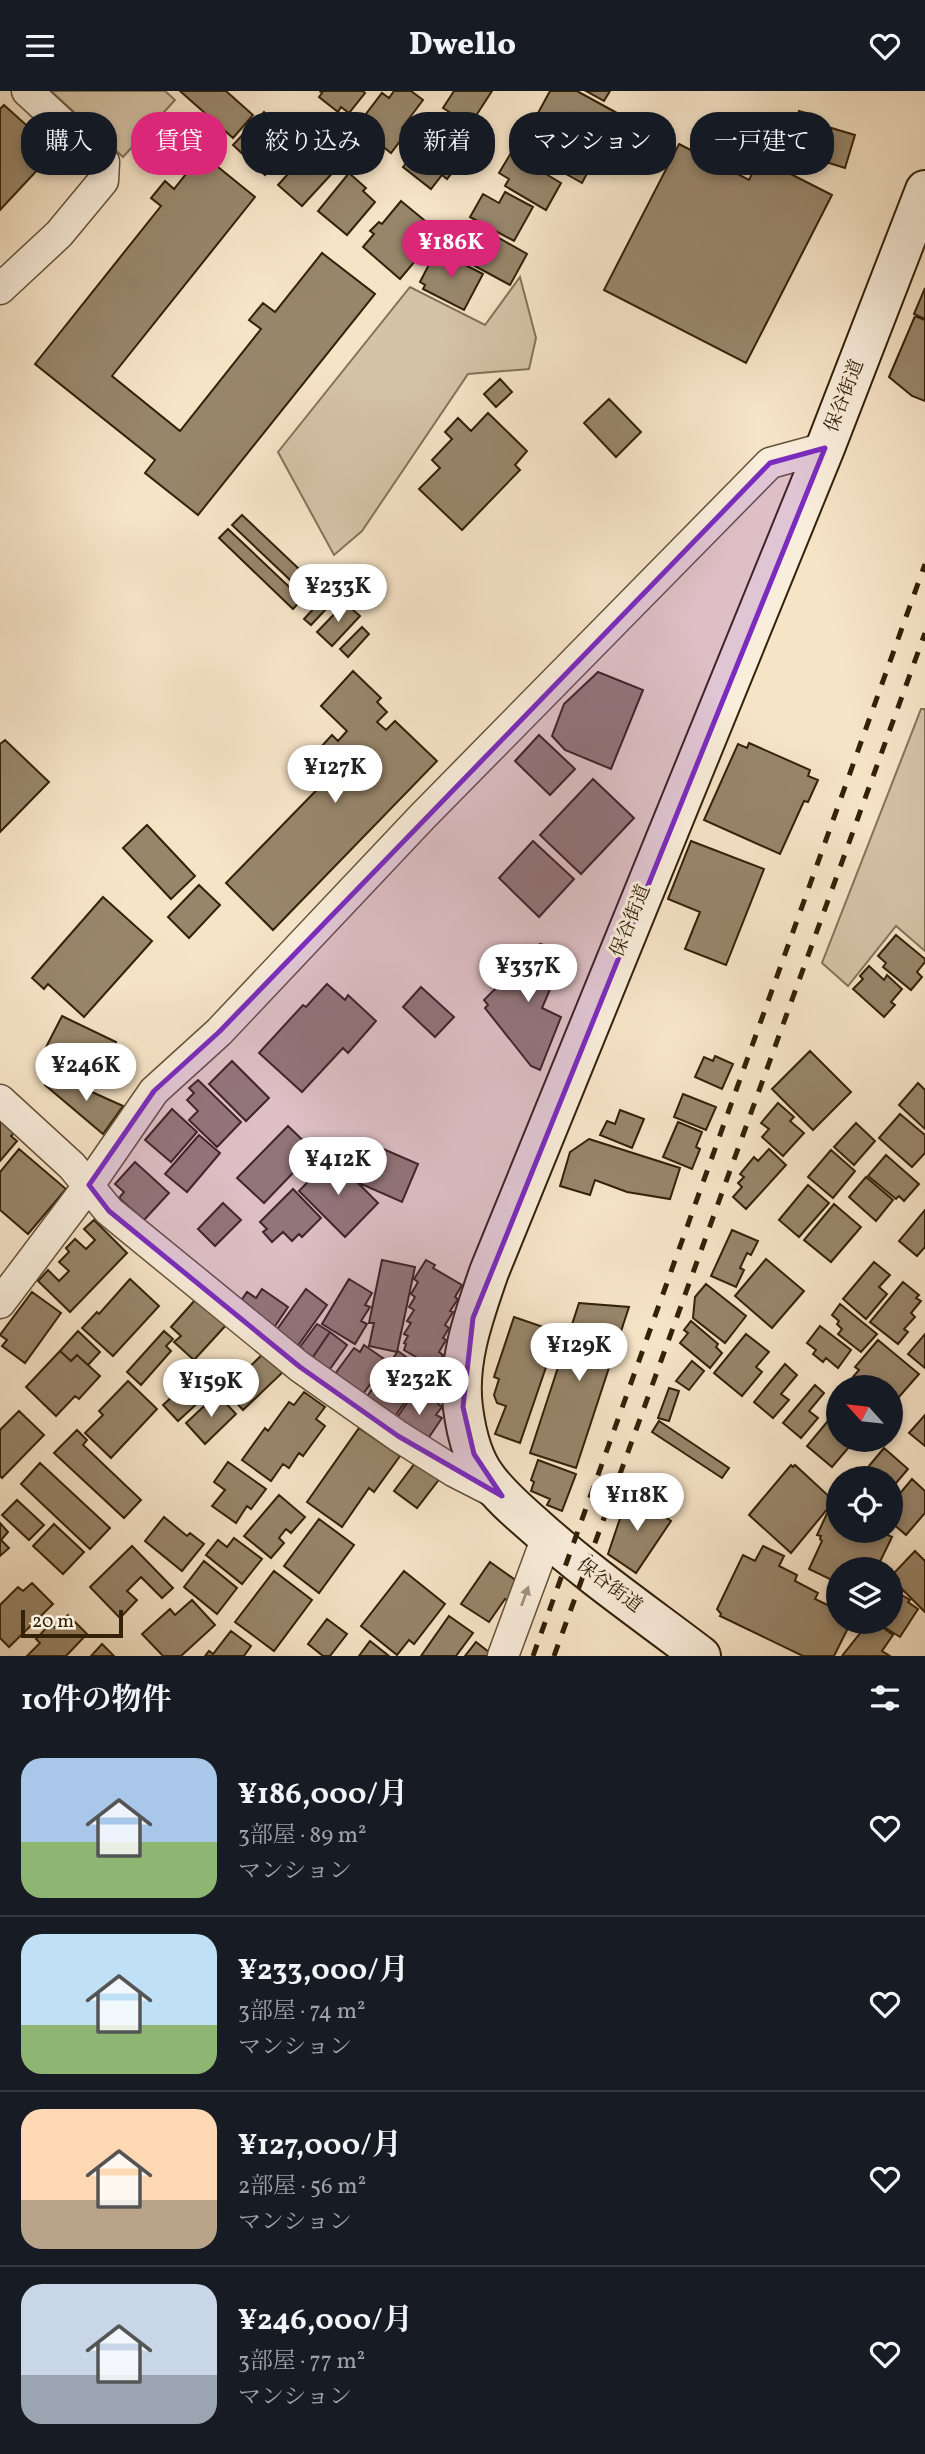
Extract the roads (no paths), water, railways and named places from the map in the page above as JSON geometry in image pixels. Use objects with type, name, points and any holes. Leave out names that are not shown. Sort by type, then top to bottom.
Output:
[{"type":"main road","name":"保谷街道","points":[[701,1656],[547,1537],[502,1496],[485,1476],[474,1454],[463,1407],[465,1352],[473,1318],[565,1085],[825,448],[925,190]]},
{"type":"street","points":[[0,289],[59,234],[103,181],[104,162],[27,91]]},
{"type":"street","points":[[0,1303],[89,1185],[154,1091],[219,1032],[422,817],[770,464],[825,448]]},
{"type":"street","points":[[0,1100],[72,1166],[109,1211],[300,1367],[432,1458],[502,1496]]},
{"type":"street","points":[[503,1656],[547,1537]]},
{"type":"railway","points":[[533,1656],[925,564]]},
{"type":"railway","points":[[554,1656],[925,633]]}]
